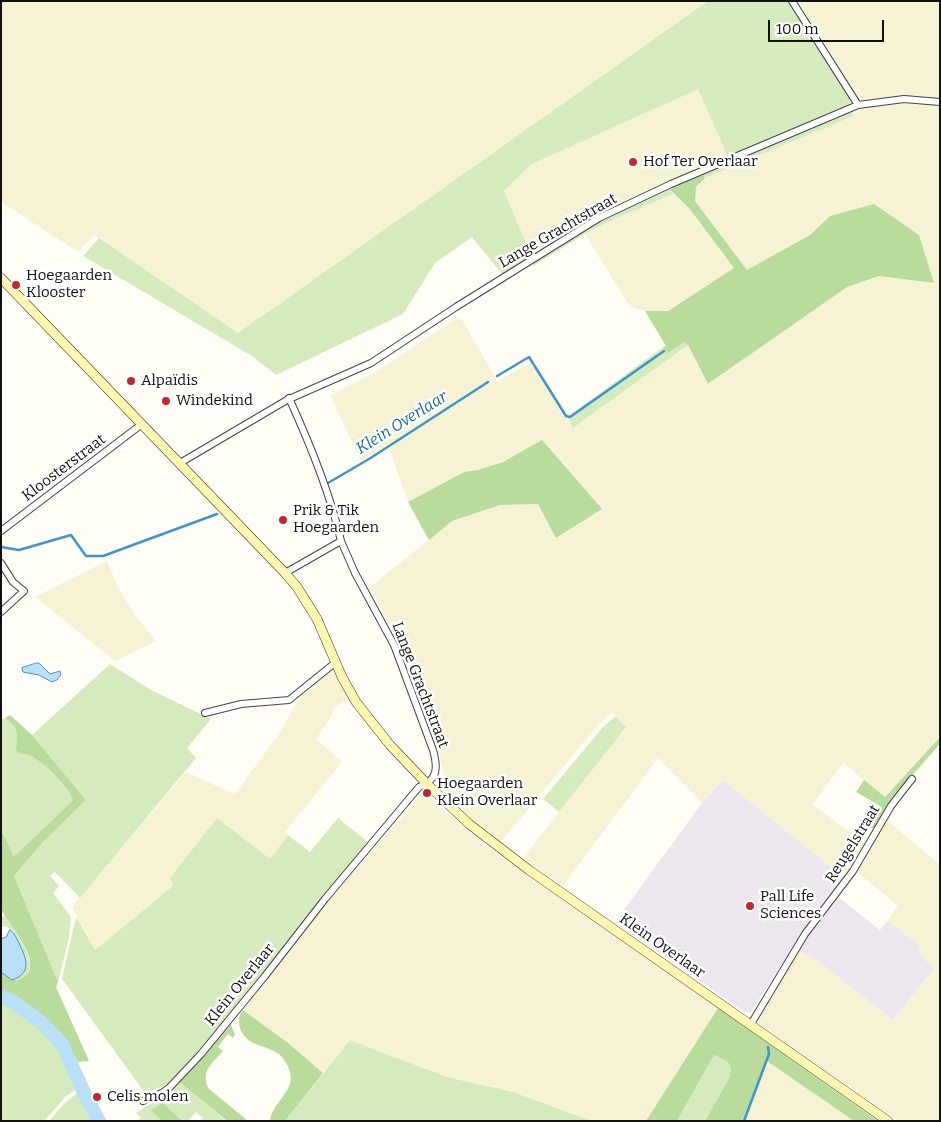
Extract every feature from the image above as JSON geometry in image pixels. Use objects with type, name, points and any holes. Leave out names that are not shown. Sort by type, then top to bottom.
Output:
[{"type":"main road","name":"Klein Overlaar","points":[[1,278],[285,573],[312,611],[342,677],[356,702],[390,744],[427,784],[469,824],[498,847],[888,1121]]},
{"type":"street","points":[[792,1],[858,105]]},
{"type":"street","name":"Lange Grachtstraat","points":[[180,463],[290,398],[371,363],[456,307],[599,218],[671,184],[858,105],[904,99],[940,102]]},
{"type":"street","name":"Lange Grachtstraat","points":[[290,398],[337,523],[341,541],[355,573],[389,634],[410,684],[437,764],[434,776],[427,784]]},
{"type":"street","name":"Kloosterstraat","points":[[1,531],[142,424]]},
{"type":"street","points":[[285,573],[341,541]]},
{"type":"street","points":[[1,563],[13,582],[24,591],[1,612]]},
{"type":"street","points":[[205,713],[241,704],[289,700],[336,662]]},
{"type":"street","name":"Reugelstraat","points":[[751,1024],[805,934],[853,872],[891,806],[912,779]]},
{"type":"street","name":"Klein Overlaar","points":[[143,1101],[162,1094],[202,1054],[325,899],[420,787],[427,784]]},
{"type":"shaded area","points":[[1,1],[708,1],[238,333],[94,235],[78,252],[1,202]]},
{"type":"shaded area","points":[[795,1],[940,1],[940,100],[918,97],[893,97],[870,102],[861,100],[854,93]]},
{"type":"shaded area","points":[[698,88],[728,157],[605,210],[532,257],[504,191],[532,164]]},
{"type":"shaded area","points":[[909,102],[940,105],[940,737],[884,797],[843,763],[813,804],[865,844],[845,878],[723,780],[702,803],[658,758],[563,886],[523,858],[626,727],[613,712],[597,726],[501,842],[472,820],[435,784],[444,775],[431,722],[392,629],[369,588],[452,521],[500,505],[538,504],[556,538],[601,509],[542,441],[503,462],[478,470],[464,472],[408,502],[388,445],[361,461],[330,395],[374,373],[458,317],[463,321],[497,381],[532,362],[573,428],[688,345],[709,384],[846,287],[879,276],[934,283],[919,235],[830,216],[811,235],[747,270],[695,201],[696,187],[705,178],[853,116],[851,112],[886,103]]},
{"type":"shaded area","points":[[673,194],[689,208],[734,268],[667,311],[645,311],[630,307],[585,234]]},
{"type":"shaded area","points":[[107,561],[119,589],[134,614],[156,641],[115,661],[35,597]]},
{"type":"shaded area","points":[[332,670],[348,698],[334,708],[331,717],[316,739],[342,762],[285,832],[288,835],[270,859],[174,886],[95,950],[72,907],[186,772],[235,794],[279,734],[298,700]]},
{"type":"shaded area","points":[[723,780],[845,878],[803,931],[751,1012],[745,1012],[615,922],[702,803]]},
{"type":"shaded area","points":[[423,792],[426,792],[459,824],[500,856],[718,1008],[646,1121],[592,1121],[513,1092],[447,1077],[350,1040],[323,1073],[243,1010],[315,917]]},
{"type":"shaded area","points":[[887,820],[940,865],[940,1121],[898,1121],[758,1023],[758,1016],[798,951],[815,959],[893,1020],[935,968],[921,956],[919,944],[887,921],[898,906],[857,872]]},
{"type":"shaded area","points":[[837,896],[880,930],[887,921],[919,944],[921,956],[935,968],[893,1020],[815,959],[798,951]]},
{"type":"shaded area","points":[[766,1060],[854,1121],[744,1121]]},
{"type":"green space","points":[[708,1],[789,1],[851,100],[849,106],[728,157],[698,89],[532,164],[504,191],[532,257],[503,275],[472,237],[435,263],[403,314],[276,375],[252,356],[83,256],[99,238],[238,333]]},
{"type":"green space","points":[[851,112],[853,116],[705,178],[703,174]]},
{"type":"green space","points":[[703,174],[705,178],[696,187],[695,201],[747,270],[810,235],[830,216],[874,204],[919,235],[934,283],[879,276],[847,287],[708,384],[688,345],[684,342],[668,353],[663,347],[666,346],[645,311],[668,311],[734,268],[689,208],[669,189]]},
{"type":"green space","points":[[669,189],[673,194],[610,221],[533,266],[533,263],[607,217]]},
{"type":"green space","points":[[684,342],[688,345],[573,428],[567,417],[663,347],[668,352]]},
{"type":"green space","points":[[542,440],[602,509],[556,538],[538,504],[500,505],[452,521],[429,540],[408,502],[464,472],[478,470],[503,462]]},
{"type":"green space","points":[[110,664],[151,690],[211,719],[187,748],[196,758],[80,898],[55,872],[50,876],[59,886],[53,893],[71,917],[69,938],[58,982],[14,876],[43,842],[86,800],[32,735]]},
{"type":"green space","points":[[10,715],[32,735],[86,800],[43,842],[14,876],[58,982],[56,987],[89,1061],[78,1062],[68,1042],[53,1025],[24,1003],[1,989],[1,972],[16,981],[27,974],[30,968],[30,961],[28,953],[1,909],[1,830],[14,857],[73,800],[62,783],[42,763],[31,756],[16,751],[15,729],[5,718]]},
{"type":"green space","points":[[616,716],[626,727],[559,812],[543,799],[603,727]]},
{"type":"green space","points":[[5,718],[13,725],[16,732],[16,751],[31,756],[40,762],[73,795],[73,800],[14,858],[1,830],[1,720]]},
{"type":"green space","points":[[940,737],[940,744],[892,798],[874,829],[869,826],[880,806],[856,792],[864,780],[885,797]]},
{"type":"green space","points":[[217,818],[270,859],[288,835],[310,852],[338,818],[368,842],[247,994],[188,1064],[166,1085],[145,1093],[62,979],[75,921],[77,918],[95,950],[173,886],[170,878]]},
{"type":"green space","points":[[5,916],[29,958],[30,965],[27,975],[16,981],[12,980],[17,978],[13,931],[1,926],[1,918]]},
{"type":"green space","points":[[1,1000],[45,1030],[61,1051],[79,1088],[66,1096],[44,1121],[1,1121]]},
{"type":"green space","points":[[718,1008],[878,1121],[854,1121],[767,1061],[744,1121],[705,1121],[731,1071],[728,1062],[714,1055],[677,1121],[646,1121]]},
{"type":"green space","points":[[243,1010],[288,1043],[323,1073],[285,1121],[270,1121],[275,1108],[289,1085],[291,1079],[289,1069],[280,1055],[246,1038],[239,1023]]},
{"type":"green space","points":[[231,1024],[235,1035],[233,1038],[228,1034],[218,1047],[223,1051],[209,1068],[206,1082],[208,1088],[248,1121],[226,1120],[179,1082]]},
{"type":"green space","points":[[350,1040],[447,1077],[513,1092],[592,1121],[285,1121]]},
{"type":"green space","points":[[714,1055],[728,1062],[731,1071],[705,1121],[677,1121]]},
{"type":"green space","points":[[179,1082],[227,1121],[201,1121],[203,1118],[196,1112],[188,1121],[138,1121],[141,1118],[136,1113],[171,1091]]},
{"type":"green space","points":[[81,1090],[85,1099],[83,1103],[93,1121],[49,1121],[66,1102]]},
{"type":"green space","points":[[163,1103],[182,1121],[162,1121],[151,1110]]},
{"type":"water","points":[[37,663],[50,674],[60,671],[61,675],[52,682],[39,675],[23,672],[22,668]]},
{"type":"water","points":[[10,930],[19,943],[26,964],[23,973],[12,980],[1,972],[1,939],[6,937]]},
{"type":"water","points":[[71,1048],[86,1080],[84,1081],[85,1084],[79,1088],[61,1051]]},
{"type":"water","points":[[86,1087],[105,1121],[93,1121],[83,1103],[85,1103],[85,1098],[81,1090]]},
{"type":"waterway","points":[[497,376],[529,357],[566,416],[570,417],[664,351]]},
{"type":"waterway","name":"Klein Overlaar","points":[[328,483],[369,459],[488,382]]},
{"type":"waterway","name":"Klein Overlaar","points":[[1,547],[19,550],[71,535],[86,556],[103,556],[217,514]]},
{"type":"waterway","points":[[1,996],[15,1003],[41,1022],[62,1044],[99,1121]]},
{"type":"waterway","points":[[744,1121],[769,1054],[768,1047]]},
{"type":"place","name":"Hof Ter Overlaar","points":[[633,162]]},
{"type":"place","name":"Hoegaarden Klooster","points":[[16,285]]},
{"type":"place","name":"Alpaïdis","points":[[131,381]]},
{"type":"place","name":"Windekind","points":[[166,401]]},
{"type":"place","name":"Prik & Tik Hoegaarden","points":[[283,520]]},
{"type":"place","name":"Hoegaarden Klein Overlaar","points":[[427,793]]},
{"type":"place","name":"Pall Life Sciences","points":[[750,906]]},
{"type":"place","name":"Celis molen","points":[[97,1097]]}]
